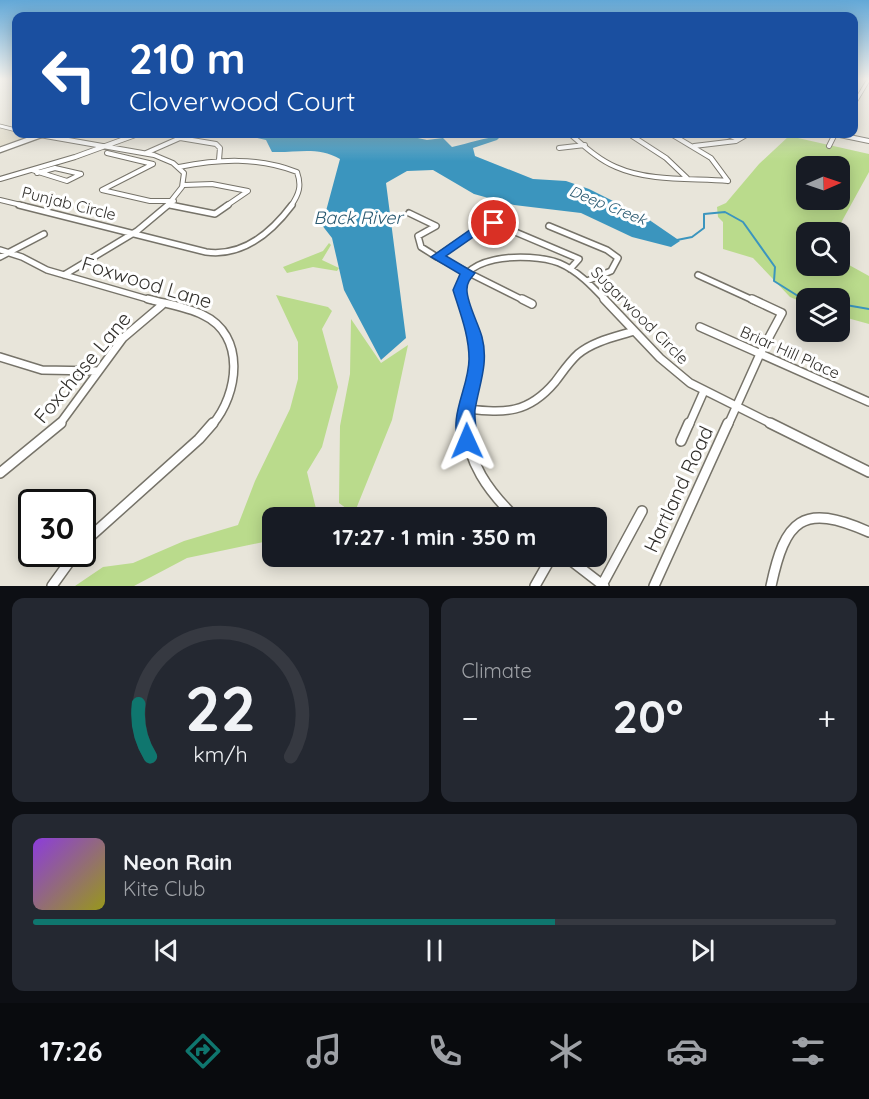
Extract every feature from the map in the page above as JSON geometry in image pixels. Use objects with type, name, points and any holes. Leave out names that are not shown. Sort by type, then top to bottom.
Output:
[{"type":"street","points":[[0,150],[32,138]]},
{"type":"street","points":[[62,138],[146,153],[168,160],[184,173],[183,185],[172,203],[131,233],[64,275]]},
{"type":"street","points":[[35,172],[126,138]]},
{"type":"street","points":[[136,158],[176,139],[184,138],[216,144],[220,147],[219,160],[179,167]]},
{"type":"street","points":[[575,138],[621,169],[646,174],[728,181],[717,164],[678,138]]},
{"type":"street","points":[[635,138],[671,161],[687,178]]},
{"type":"street","points":[[734,138],[739,140]]},
{"type":"street","points":[[693,146],[742,138]]},
{"type":"street","points":[[828,146],[833,138]]},
{"type":"street","points":[[559,148],[585,146]]},
{"type":"street","points":[[107,153],[136,158],[153,164],[102,190],[150,201],[172,203],[215,214],[248,191],[212,184],[183,185]]},
{"type":"street","name":"Punjab Circle","points":[[0,200],[216,253],[236,251],[252,243],[279,221],[290,208],[301,188],[300,175],[290,169],[219,160]]},
{"type":"street","points":[[0,179],[35,172],[55,168],[81,174],[66,181],[35,172]]},
{"type":"street","points":[[409,213],[436,226],[418,236],[421,247],[532,304]]},
{"type":"street","points":[[437,257],[481,227],[494,223],[579,259],[570,269]]},
{"type":"street","points":[[549,226],[607,250],[618,258],[618,262],[608,274],[587,280]]},
{"type":"street","points":[[0,257],[44,234]]},
{"type":"street","name":"Foxwood Lane","points":[[0,250],[64,275],[203,315],[223,329],[228,336],[234,369],[230,390],[220,415],[210,428],[96,531]]},
{"type":"street","name":"Sugarwood Circle","points":[[469,273],[486,262],[512,256],[541,258],[570,269],[587,280],[634,332],[670,367],[704,392],[869,472]]},
{"type":"street","points":[[469,273],[464,278],[460,290],[475,339],[477,373],[465,425],[474,467],[504,507]]},
{"type":"street","name":"Hartland Road","points":[[654,586],[735,407],[782,313],[698,275]]},
{"type":"street","name":"Foxchase Lane","points":[[0,473],[63,421],[130,331],[162,305]]},
{"type":"street","name":"Briar Hill Place","points":[[700,327],[869,402]]},
{"type":"street","points":[[467,409],[511,412],[523,409],[538,401],[579,353],[594,345],[634,332]]},
{"type":"street","points":[[0,357],[42,370],[98,371]]},
{"type":"street","points":[[681,441],[704,392]]},
{"type":"street","points":[[579,567],[603,586],[642,511]]},
{"type":"street","points":[[771,586],[781,548],[788,533],[796,524],[822,518],[840,520],[869,532]]},
{"type":"street","points":[[52,586],[66,567]]},
{"type":"street","points":[[535,586],[546,567]]},
{"type":"shaded area","points":[[0,127],[12,130],[12,138],[25,138],[0,148]]},
{"type":"green space","points":[[787,138],[798,138],[869,154],[869,172],[850,207],[850,156],[796,156],[796,210],[848,210],[842,222],[796,222],[796,276],[850,276],[850,266],[869,276],[869,324],[850,319],[850,288],[796,288],[796,299],[790,297],[753,258],[723,249],[723,222],[718,217],[717,207],[726,203],[759,164]]},
{"type":"green space","points":[[329,243],[331,245],[322,260],[339,268],[337,271],[313,267],[287,273],[283,267],[323,251]]},
{"type":"green space","points":[[276,295],[328,307],[332,311],[322,329],[338,387],[322,447],[307,472],[316,507],[262,507],[262,542],[187,558],[134,586],[75,586],[103,567],[133,563],[184,541],[238,525],[255,481],[290,409],[298,379],[298,342]]},
{"type":"green space","points":[[351,319],[381,363],[408,345],[392,420],[357,507],[344,507],[339,503],[340,426],[350,374]]},
{"type":"water","name":"Back River","points":[[257,138],[418,138],[427,140],[443,138],[452,147],[483,139],[499,138],[473,148],[475,156],[533,179],[566,181],[589,189],[645,217],[680,241],[671,247],[632,237],[581,213],[514,205],[474,194],[433,170],[407,171],[386,183],[406,338],[381,360],[344,290],[332,238],[318,220],[326,211],[340,159],[315,151],[272,152],[266,140]]},
{"type":"waterway","name":"Deep Creek","points":[[677,240],[692,237],[704,228],[704,214],[725,212],[743,222],[775,267],[774,281],[796,295]]},
{"type":"waterway","name":"Deep Creek","points":[[850,306],[869,309]]},
{"type":"route","points":[[467,441],[465,425],[467,409],[477,373],[475,339],[460,295],[460,284],[469,273],[437,257],[481,227],[494,223]]}]
